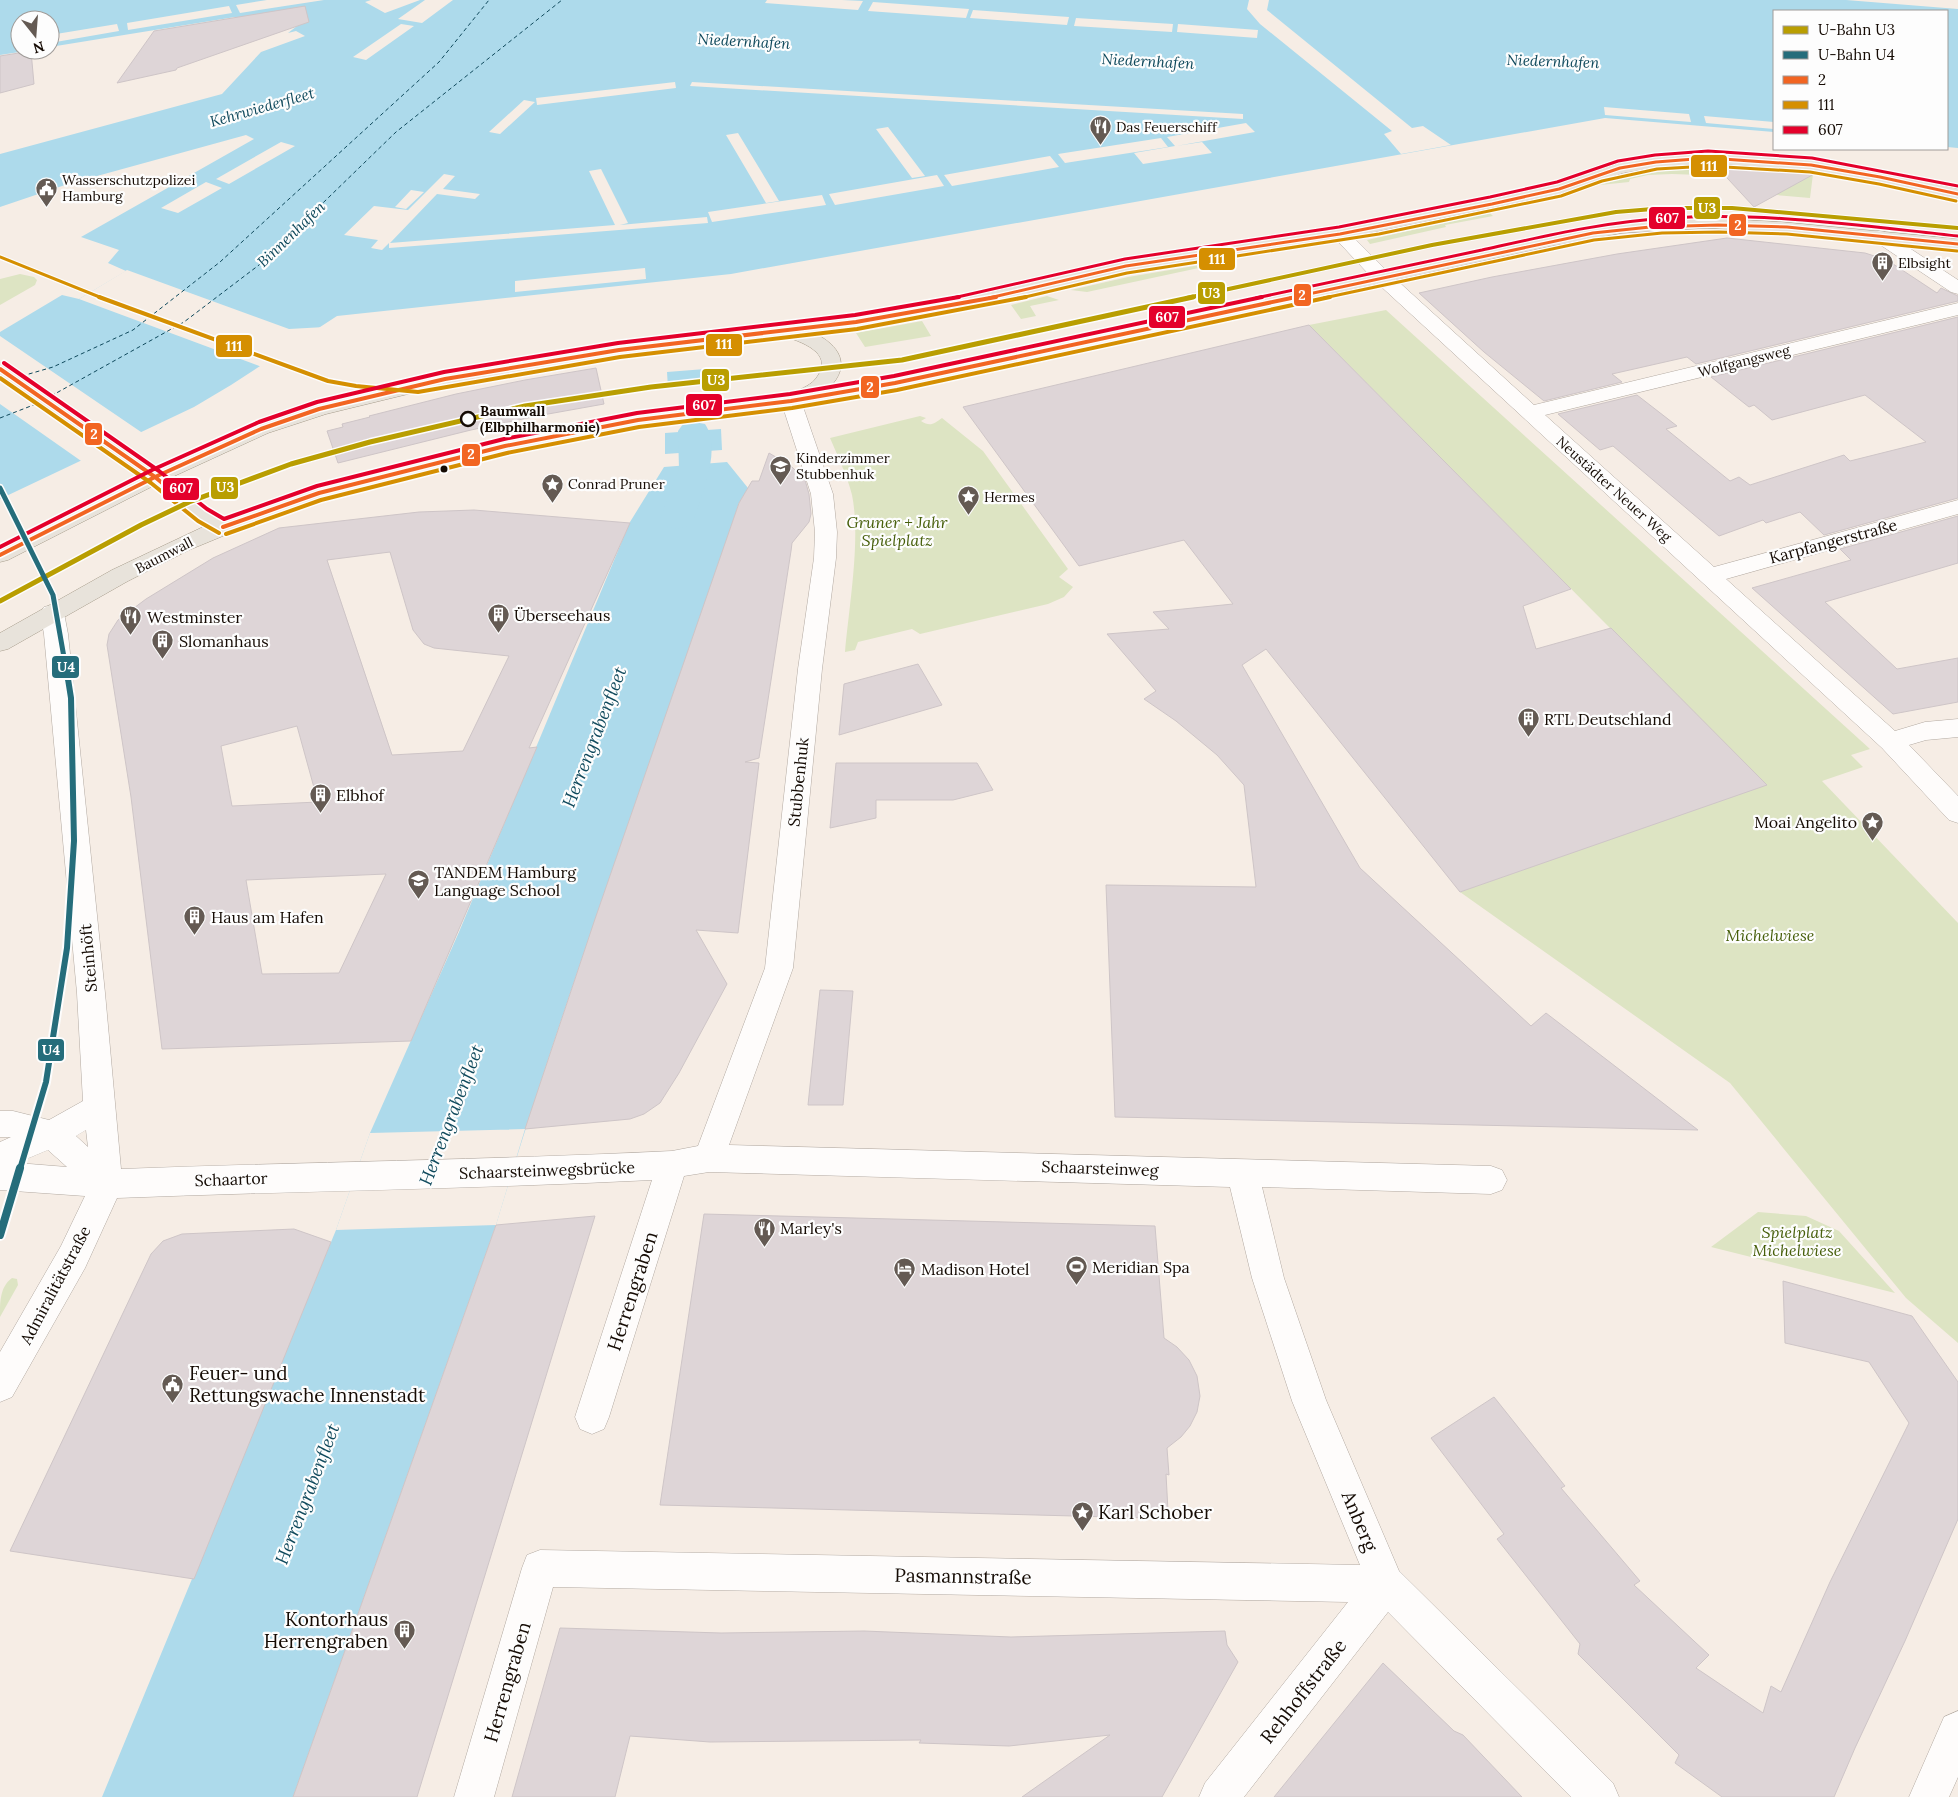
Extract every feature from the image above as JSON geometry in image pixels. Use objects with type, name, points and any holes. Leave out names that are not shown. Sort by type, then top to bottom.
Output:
[{"type":"main road","points":[[0,555],[155,477],[228,443],[287,419],[445,379],[619,350],[782,331],[905,314],[995,297],[1126,266],[1340,234],[1559,189],[1620,168],[1681,160],[1740,159],[1811,165],[1880,177],[1958,194]]},
{"type":"main road","name":"Baumwall","points":[[0,643],[52,613],[177,548],[223,527],[320,493],[438,462],[568,433],[672,416],[791,401],[935,375],[1551,241],[1649,225],[1739,224],[1958,244]]},
{"type":"main road","points":[[782,331],[802,335],[819,342],[830,354],[833,361],[833,369],[823,384],[803,397],[791,401]]},
{"type":"main road","points":[[0,369],[155,477],[182,500],[223,527]]},
{"type":"street","name":"Neustädter Neuer Weg","points":[[1340,234],[1382,277],[1891,742],[1958,813]]},
{"type":"street","points":[[1879,236],[1958,288]]},
{"type":"street","name":"Wolfgangsweg","points":[[1530,412],[1958,309]]},
{"type":"street","name":"Stubbenhuk","points":[[709,1158],[779,968],[810,669],[825,558],[826,532],[822,494],[791,401]]},
{"type":"street","name":"Karpfangerstraße","points":[[1709,576],[1958,507]]},
{"type":"street","name":"Steinhöft","points":[[52,613],[56,634],[90,974],[99,1107],[107,1184]]},
{"type":"street","points":[[1891,742],[1925,731],[1958,728]]},
{"type":"street","points":[[0,1156],[52,1134],[99,1107]]},
{"type":"street","points":[[0,1124],[13,1124],[52,1134],[107,1184]]},
{"type":"street","name":"Schaarsteinwegsbrücke","points":[[355,1175],[512,1173],[672,1165],[709,1158]]},
{"type":"street","name":"Schaarsteinweg","points":[[709,1158],[1490,1180]]},
{"type":"street","name":"Herrengraben","points":[[592,1417],[672,1165]]},
{"type":"street","name":"Anberg","points":[[1242,1172],[1268,1278],[1309,1401],[1386,1584],[1599,1797]]},
{"type":"street","name":"Schaartor","points":[[0,1176],[107,1184],[355,1175]]},
{"type":"street","name":"Admiralitätstraße","points":[[0,1385],[73,1257],[107,1184]]},
{"type":"street","name":"Herrengraben","points":[[474,1797],[540,1568]]},
{"type":"street","name":"Pasmannstraße","points":[[540,1568],[1386,1584]]},
{"type":"street","name":"Rehhoffstraße","points":[[1219,1797],[1386,1584]]},
{"type":"street","points":[[1929,1797],[1958,1731]]},
{"type":"green space","points":[[1725,166],[1741,167],[1735,169],[1728,176],[1648,175],[1630,179],[1629,182],[1600,185],[1662,171]]},
{"type":"green space","points":[[1764,169],[1813,174],[1810,198],[1765,194],[1771,171]]},
{"type":"green space","points":[[1490,213],[1493,216],[1445,225],[1446,227],[1370,244],[1367,240]]},
{"type":"green space","points":[[1206,264],[1208,266],[1087,292],[1071,290],[1128,277]]},
{"type":"green space","points":[[20,274],[34,277],[37,280],[35,285],[0,305],[0,279]]},
{"type":"green space","points":[[1047,296],[1059,300],[1030,306],[1036,316],[1021,319],[1011,305]]},
{"type":"green space","name":"Michelwiese","points":[[1386,310],[1870,749],[1851,755],[1863,767],[1822,781],[1958,923],[1958,1343],[1906,1298],[1730,1083],[1460,892],[1765,784],[1309,325]]},
{"type":"green space","points":[[922,321],[931,336],[865,347],[856,333]]},
{"type":"green space","name":"Gruner + Jahr Spielplatz","points":[[920,416],[926,418],[921,421],[929,424],[942,418],[983,451],[1068,569],[1059,577],[1073,587],[1064,597],[1048,604],[920,634],[912,629],[858,642],[855,650],[845,652],[855,552],[854,512],[848,480],[830,438]]},
{"type":"green space","name":"Spielplatz Michelwiese","points":[[1758,1212],[1806,1216],[1839,1231],[1895,1293],[1711,1247]]},
{"type":"green space","points":[[12,1278],[17,1279],[18,1285],[0,1317],[3,1290]]},
{"type":"water","points":[[0,0],[1958,0],[1958,148],[1948,147],[1948,10],[1773,10],[1773,132],[1605,118],[731,274],[337,316],[194,407],[0,499],[0,332],[62,295],[79,299],[126,271],[108,263],[119,250],[81,237],[254,139],[246,135],[68,184],[0,207],[0,154],[222,94],[261,52],[305,36],[296,31],[288,33],[297,26],[239,22],[235,17],[60,45],[60,10],[10,10],[10,53],[0,55]]},
{"type":"water","points":[[718,368],[719,384],[668,388],[667,372]]},
{"type":"water","points":[[721,429],[722,450],[665,454],[665,433]]},
{"type":"water","points":[[727,462],[748,488],[739,503],[584,953],[496,1225],[293,1797],[102,1797],[336,1230],[370,1133],[459,932],[630,522],[664,467]]},
{"type":"pier","points":[[267,0],[324,0],[240,13],[236,5]]},
{"type":"pier","points":[[371,0],[420,0],[385,13],[365,2]]},
{"type":"pier","points":[[425,0],[453,0],[422,23],[398,19]]},
{"type":"pier","points":[[767,0],[863,1],[858,10],[765,3]]},
{"type":"pier","points":[[1249,0],[1269,0],[1267,10],[1412,128],[1423,126],[1451,145],[1401,154],[1384,134],[1392,131],[1260,24],[1247,9]]},
{"type":"pier","points":[[1846,0],[1958,0],[1958,9]]},
{"type":"pier","points":[[873,2],[969,9],[966,18],[868,11]]},
{"type":"pier","points":[[229,6],[232,13],[128,30],[127,23]]},
{"type":"pier","points":[[973,10],[1069,17],[1067,25],[970,18]]},
{"type":"pier","points":[[1076,18],[1173,24],[1172,32],[1074,26]]},
{"type":"pier","points":[[117,24],[119,31],[60,41],[60,33]]},
{"type":"pier","points":[[401,24],[414,26],[366,60],[353,57]]},
{"type":"pier","points":[[1178,24],[1258,30],[1257,38],[1177,32]]},
{"type":"pier","points":[[675,82],[676,88],[537,105],[536,98]]},
{"type":"pier","points":[[692,82],[1243,114],[1243,119],[690,86]]},
{"type":"pier","points":[[524,100],[535,102],[500,134],[489,132]]},
{"type":"pier","points":[[1604,107],[1689,114],[1691,122],[1605,115]]},
{"type":"pier","points":[[1704,116],[1773,122],[1773,129],[1706,123]]},
{"type":"pier","points":[[1246,123],[1255,132],[1176,146],[1202,142],[1212,153],[1143,164],[1134,153],[1175,146],[1167,137]]},
{"type":"pier","points":[[888,127],[925,176],[912,178],[876,129]]},
{"type":"pier","points":[[738,133],[779,201],[766,203],[726,135]]},
{"type":"pier","points":[[1161,138],[1168,147],[1065,163],[1058,154]]},
{"type":"pier","points":[[281,142],[295,146],[229,184],[216,179]]},
{"type":"pier","points":[[1050,156],[1059,167],[952,186],[944,175]]},
{"type":"pier","points":[[601,169],[628,223],[620,225],[707,217],[708,223],[389,248],[389,243],[382,250],[371,248],[378,240],[344,235],[374,206],[408,210],[444,174],[455,176],[443,189],[480,194],[475,199],[437,194],[390,243],[615,225],[589,171]]},
{"type":"pier","points":[[937,175],[944,186],[835,205],[829,194]]},
{"type":"pier","points":[[206,182],[222,188],[178,213],[161,208]]},
{"type":"pier","points":[[411,190],[424,192],[406,209],[395,207]]},
{"type":"pier","points":[[822,195],[826,205],[712,222],[708,212]]},
{"type":"pier","points":[[645,268],[646,279],[515,292],[515,281]]},
{"type":"pier","points":[[127,270],[289,329],[325,327],[262,367],[79,299]]},
{"type":"pier","points":[[0,336],[144,434],[84,463],[0,404]]},
{"type":"pier","points":[[525,1129],[496,1225],[336,1230],[370,1133]]},
{"type":"building","points":[[305,6],[309,22],[177,68],[176,70],[117,83],[154,31]]},
{"type":"building","points":[[10,54],[10,60],[32,60],[34,84],[0,93],[0,56]]},
{"type":"building","points":[[1716,166],[1811,172],[1816,173],[1754,207]]},
{"type":"building","points":[[1727,238],[1865,253],[1887,260],[1937,293],[1941,288],[1958,296],[1958,301],[1696,364],[1687,357],[1612,374],[1622,382],[1544,401],[1484,352],[1419,293],[1492,277],[1617,254]]},
{"type":"building","points":[[1958,317],[1958,498],[1824,535],[1800,512],[1766,523],[1763,520],[1719,536],[1613,446],[1600,450],[1558,414],[1637,395],[1677,426],[1666,429],[1730,481],[1739,477],[1750,485],[1844,455],[1850,461],[1926,442],[1865,395],[1772,420],[1754,405],[1749,407],[1711,377]]},
{"type":"building","name":"RTL Deutschland","points":[[1309,325],[1571,589],[1523,606],[1536,649],[1611,628],[1767,785],[1460,892],[1266,649],[1242,665],[1360,868],[1531,1026],[1546,1013],[1698,1130],[1115,1117],[1106,885],[1256,887],[1244,785],[1217,755],[1176,721],[1144,699],[1156,691],[1107,634],[1169,629],[1153,612],[1233,604],[1184,540],[1079,566],[963,407]]},
{"type":"building","points":[[596,368],[604,404],[471,430],[338,463],[327,431],[343,427],[342,424],[369,416],[456,394]]},
{"type":"building","points":[[769,453],[791,466],[805,480],[809,494],[811,514],[809,522],[792,543],[759,758],[745,762],[759,763],[738,933],[696,930],[727,984],[679,1073],[660,1103],[644,1114],[630,1119],[525,1129],[595,919],[739,503],[752,481],[759,481]]},
{"type":"building","points":[[474,510],[630,523],[529,748],[537,747],[411,1041],[162,1049],[131,797],[107,645],[109,634],[118,620],[146,599],[213,558],[279,528],[419,512]],"holes":[[[390,552],[413,630],[424,644],[434,648],[509,656],[463,751],[392,755],[327,560]],[[297,726],[318,802],[232,806],[221,746]],[[386,874],[339,973],[262,974],[246,880]]]},
{"type":"building","points":[[1958,516],[1958,563],[1825,602],[1897,669],[1958,658],[1958,702],[1893,714],[1752,588],[1851,560],[1840,549]]},
{"type":"building","points":[[918,664],[942,705],[839,735],[844,684]]},
{"type":"building","points":[[836,763],[977,763],[993,790],[953,800],[876,800],[876,818],[830,828]]},
{"type":"building","points":[[820,990],[853,991],[843,1105],[808,1105]]},
{"type":"building","points":[[704,1214],[1155,1226],[1164,1338],[1177,1347],[1189,1360],[1197,1376],[1200,1396],[1197,1412],[1190,1426],[1181,1437],[1167,1448],[1169,1475],[1166,1474],[1168,1511],[1149,1512],[1149,1518],[660,1505]]},
{"type":"building","points":[[595,1216],[417,1797],[293,1797],[496,1225]]},
{"type":"building","name":"Feuer- und Rettungswache Innenstadt","points":[[294,1229],[331,1242],[194,1579],[10,1551],[151,1254],[163,1241],[182,1234]]},
{"type":"building","points":[[1783,1281],[1912,1316],[1958,1382],[1958,1519],[1834,1797],[1722,1797],[1675,1763],[1679,1755],[1578,1654],[1580,1644],[1497,1539],[1504,1534],[1431,1438],[1494,1397],[1565,1486],[1561,1488],[1640,1581],[1634,1585],[1709,1655],[1696,1668],[1763,1713],[1771,1686],[1781,1692],[1830,1582],[1909,1423],[1869,1362],[1785,1343]]},
{"type":"building","points":[[560,1628],[721,1633],[864,1631],[1011,1637],[1225,1631],[1227,1645],[1238,1662],[1162,1797],[1022,1797],[1110,1735],[1009,1746],[919,1743],[921,1740],[710,1742],[630,1736],[615,1797],[512,1797]]},
{"type":"building","points":[[1383,1663],[1454,1731],[1463,1735],[1522,1797],[1274,1797]]},
{"type":"waterway","name":"Herrengrabenfleet","points":[[677,519],[695,469],[694,431]]},
{"type":"ferry route","points":[[22,376],[53,367],[133,330],[220,262],[439,62],[489,0]]},
{"type":"ferry route","points":[[51,396],[184,322],[259,265],[396,132],[562,0]]},
{"type":"ferry route","points":[[0,418],[36,404]]},
{"type":"railway","points":[[0,599],[30,585]]},
{"type":"metro line","name":"U3","points":[[0,601],[141,525],[189,502],[239,482],[291,464],[370,442],[525,406],[651,387],[902,360],[1432,245],[1616,212],[1665,208],[1732,208],[1958,228]]},
{"type":"metro line","name":"U4","points":[[0,488],[53,595],[71,698],[74,841],[67,948],[46,1082],[0,1235]]},
{"type":"transit line","name":"607","points":[[0,547],[152,470],[259,422],[317,402],[444,372],[618,343],[855,315],[929,303],[1125,259],[1339,227],[1490,197],[1557,182],[1618,161],[1655,155],[1708,151],[1812,158],[1958,186]]},
{"type":"transit line","name":"2","points":[[0,555],[155,477],[261,429],[319,409],[445,379],[619,350],[856,322],[930,310],[995,297],[1126,266],[1340,234],[1492,204],[1559,189],[1620,168],[1656,162],[1708,158],[1811,165],[1880,177],[1958,194]]},
{"type":"transit line","name":"111","points":[[0,257],[94,295],[328,381],[356,386],[418,392],[620,357],[857,329],[996,304],[1127,273],[1379,234],[1561,196],[1602,181],[1657,169],[1708,166],[1810,172],[1879,184],[1956,201]]},
{"type":"transit line","name":"607","points":[[4,363],[159,471],[207,509],[224,519],[317,486],[504,439],[637,413],[790,394],[894,376],[1592,226],[1672,218],[1752,217],[1958,236]]},
{"type":"transit line","name":"2","points":[[223,527],[319,493],[505,446],[638,420],[791,401],[895,383],[1593,233],[1673,225],[1753,225],[1958,244]]},
{"type":"transit line","name":"111","points":[[226,534],[321,500],[507,453],[639,427],[792,408],[897,390],[1594,240],[1673,233],[1753,232],[1957,251]]},
{"type":"transit line","name":"2","points":[[0,369],[155,477],[185,502]]},
{"type":"transit line","name":"111","points":[[0,378],[151,483],[198,521],[219,533]]},
{"type":"place","name":"Das Feuerschiff","points":[[1100,146]]},
{"type":"place","name":"Wasserschutzpolizei Hamburg","points":[[46,207]]},
{"type":"place","name":"Elbsight","points":[[1882,282]]},
{"type":"place","name":"Baumwall (Elbphilharmonie)","points":[[468,419]]},
{"type":"place","name":"Kinderzimmer Stubbenhuk","points":[[780,485]]},
{"type":"place","name":"Conrad Pruner","points":[[552,503]]},
{"type":"place","name":"Hermes","points":[[968,516]]},
{"type":"place","name":"Überseehaus","points":[[498,634]]},
{"type":"place","name":"Westminster","points":[[131,636]]},
{"type":"place","name":"Slomanhaus","points":[[163,660]]},
{"type":"place","name":"RTL Deutschland","points":[[1528,738]]},
{"type":"place","name":"Elbhof","points":[[320,814]]},
{"type":"place","name":"Moai Angelito","points":[[1873,841]]},
{"type":"place","name":"TANDEM Hamburg Language School","points":[[418,900]]},
{"type":"place","name":"Haus am Hafen","points":[[195,936]]},
{"type":"place","name":"Marley's","points":[[764,1247]]},
{"type":"place","name":"Meridian Spa","points":[[1076,1286]]},
{"type":"place","name":"Madison Hotel","points":[[905,1288]]},
{"type":"place","name":"Feuer- und Rettungswache Innenstadt","points":[[173,1403]]},
{"type":"place","name":"Karl Schober","points":[[1082,1531]]},
{"type":"place","name":"Kontorhaus Herrengraben","points":[[404,1649]]},
{"type":"water label","name":"Niedernhafen","points":[[744,41]]},
{"type":"water label","name":"Niedernhafen","points":[[1148,61]]},
{"type":"water label","name":"Niedernhafen","points":[[1553,61]]},
{"type":"water label","name":"Kehrwiederfleet","points":[[262,107]]},
{"type":"water label","name":"Binnenhafen","points":[[291,234]]}]
